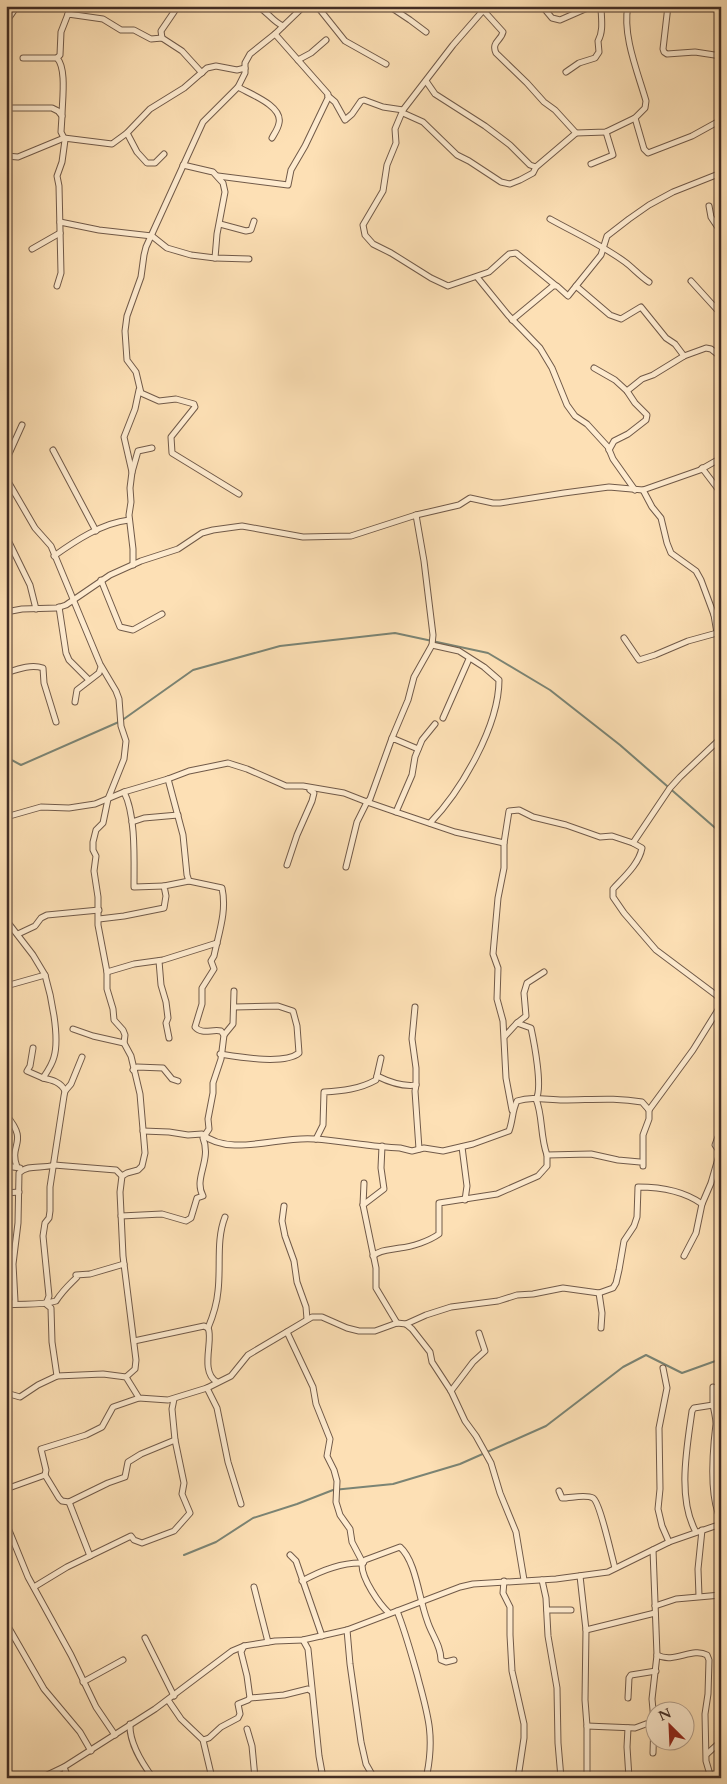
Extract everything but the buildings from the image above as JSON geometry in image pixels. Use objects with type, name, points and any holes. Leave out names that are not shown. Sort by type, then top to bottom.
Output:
[{"type":"street","points":[[6,22],[16,6]]},
{"type":"street","points":[[57,58],[60,55],[61,32],[71,6]]},
{"type":"street","points":[[162,38],[160,31],[178,6]]},
{"type":"street","points":[[257,6],[283,26]]},
{"type":"street","points":[[133,565],[129,520],[132,472],[124,437],[135,409],[138,390],[136,372],[127,360],[125,331],[127,316],[141,277],[144,255],[203,122],[238,87],[245,73],[245,63],[250,54],[275,34],[304,6]]},
{"type":"street","points":[[317,6],[345,41],[386,64]]},
{"type":"street","points":[[389,6],[426,32]]},
{"type":"street","points":[[542,6],[552,18],[560,20],[592,6]]},
{"type":"street","points":[[566,72],[579,63],[595,58],[599,52],[601,6]]},
{"type":"street","points":[[275,34],[335,102],[345,120],[352,114],[360,101],[364,100],[403,112],[423,122],[457,155],[501,182],[510,184],[533,172],[536,167],[576,133],[606,132],[643,112],[646,104],[633,56],[626,19],[628,6]]},
{"type":"street","points":[[668,6],[662,49],[665,53],[695,52],[721,56]]},
{"type":"street","points":[[576,133],[496,53],[494,44],[503,32],[485,8],[453,45],[403,112],[395,130],[396,143],[387,165],[383,191],[363,225],[365,235],[373,244],[448,286],[489,272],[509,254],[516,253],[568,296],[604,248],[607,236],[649,205],[673,192],[721,173]]},
{"type":"street","points":[[68,14],[103,20],[122,30],[134,30],[151,39],[162,38],[182,51],[202,73]]},
{"type":"street","points":[[298,60],[311,53],[326,40]]},
{"type":"street","points":[[23,58],[57,58]]},
{"type":"street","points":[[57,58],[60,60],[62,68],[61,132],[64,138],[62,162],[57,176],[60,222],[60,272],[57,286]]},
{"type":"street","points":[[6,156],[18,157],[64,138],[112,144],[126,134],[150,109],[184,88],[207,68],[216,66],[236,70],[245,68]]},
{"type":"street","points":[[426,81],[435,94],[485,126],[510,145],[530,165],[536,167]]},
{"type":"street","points":[[238,87],[263,99],[278,116],[279,126],[272,138]]},
{"type":"street","points":[[218,176],[288,185],[291,170],[305,146],[328,96]]},
{"type":"street","points":[[8,108],[52,108],[62,116]]},
{"type":"street","points":[[635,118],[644,149],[648,153],[692,136],[721,120]]},
{"type":"street","points":[[591,164],[613,155],[606,132]]},
{"type":"street","points":[[126,134],[137,152],[147,163],[155,162],[164,154]]},
{"type":"street","points":[[183,165],[213,172],[224,183],[225,192],[215,258]]},
{"type":"street","points":[[709,206],[711,217],[721,232]]},
{"type":"street","points":[[550,219],[604,248],[649,282]]},
{"type":"street","points":[[220,224],[251,230],[254,221]]},
{"type":"street","points":[[60,222],[99,230],[152,236],[167,248],[191,255],[249,259]]},
{"type":"street","points":[[32,249],[60,234]]},
{"type":"street","points":[[477,277],[512,320],[540,348],[552,368],[567,405],[575,416],[587,424],[600,437],[620,471],[635,490]]},
{"type":"street","points":[[692,281],[721,314]]},
{"type":"street","points":[[512,320],[555,285]]},
{"type":"street","points":[[576,286],[610,315],[621,319],[642,307],[666,338],[675,344],[684,356]]},
{"type":"street","points":[[628,392],[642,379],[684,356],[706,348],[711,349],[721,357]]},
{"type":"street","points":[[594,368],[607,375],[628,392],[647,417],[646,420],[628,434],[614,442],[609,450]]},
{"type":"street","points":[[138,390],[158,402],[176,399],[194,404],[195,407],[171,437],[172,454],[239,494]]},
{"type":"street","points":[[6,474],[8,456],[22,425]]},
{"type":"street","points":[[132,472],[138,452],[152,448]]},
{"type":"street","points":[[53,450],[96,531]]},
{"type":"street","points":[[6,612],[66,605],[101,580],[133,565],[178,549],[202,533],[213,530],[242,526],[303,537],[351,536],[416,515],[459,505],[470,498],[500,503],[564,492],[609,487],[643,490],[702,468],[721,458]]},
{"type":"street","points":[[702,468],[721,493]]},
{"type":"street","points":[[6,478],[35,528],[51,546],[72,600],[102,667],[116,691],[119,699],[121,726],[126,741],[124,759],[108,800],[103,823],[96,830],[93,842],[93,850],[96,856],[94,871],[107,988],[114,1020],[125,1035],[124,1044],[131,1056],[140,1094],[146,1153],[145,1160],[138,1170],[122,1176]]},
{"type":"street","points":[[643,490],[652,507],[661,518],[667,544],[671,552],[696,571],[701,580],[714,615],[717,633],[721,640]]},
{"type":"street","points":[[346,867],[357,822],[370,798],[408,700],[414,677],[432,645],[433,635],[426,571],[416,515]]},
{"type":"street","points":[[54,556],[96,531],[118,521],[129,520]]},
{"type":"street","points":[[6,536],[30,585],[36,609]]},
{"type":"street","points":[[101,580],[120,627],[133,630],[162,614]]},
{"type":"street","points":[[59,607],[66,653],[69,660],[89,680]]},
{"type":"street","points":[[714,615],[721,612]]},
{"type":"street","points":[[624,638],[639,660],[688,641],[717,633]]},
{"type":"street","points":[[430,823],[439,814],[470,769],[489,729],[499,694],[499,680],[484,667],[459,651],[432,645]]},
{"type":"street","points":[[443,718],[469,659]]},
{"type":"street","points":[[6,673],[19,668],[37,666],[43,668],[44,683],[56,722]]},
{"type":"street","points":[[75,702],[77,690],[99,673],[102,667]]},
{"type":"street","points":[[396,812],[412,775],[415,757],[422,740],[435,724]]},
{"type":"street","points":[[392,738],[418,750]]},
{"type":"street","points":[[633,842],[670,788],[721,738]]},
{"type":"street","points":[[6,817],[41,807],[75,807],[108,800],[124,792],[189,771],[228,763],[286,786],[302,786],[344,793],[455,832],[504,844]]},
{"type":"street","points":[[168,779],[183,835],[189,882]]},
{"type":"street","points":[[287,865],[314,792],[302,786]]},
{"type":"street","points":[[124,792],[129,802],[132,822],[135,870],[134,887],[164,886],[189,882],[222,888],[224,917],[211,961],[214,969],[202,988],[202,1004],[195,1027],[203,1032],[221,1031],[224,1035]]},
{"type":"street","points":[[143,1131],[188,1135],[198,1134],[214,1142],[254,1145],[290,1140],[316,1139],[412,1151],[419,1149],[443,1151],[462,1147],[509,1130],[513,1121],[512,1110],[506,1078],[503,1021],[497,999],[498,968],[493,954],[509,810],[519,810],[533,817],[566,825],[600,837],[612,836],[633,842],[642,848],[641,855],[613,889],[612,896],[640,933],[656,950],[716,995],[721,1003],[693,1050],[649,1110],[649,1118],[644,1135],[642,1164],[591,1154],[548,1155]]},
{"type":"street","points":[[132,822],[144,818],[178,815]]},
{"type":"street","points":[[99,919],[164,908],[166,896],[164,886]]},
{"type":"street","points":[[18,934],[35,926],[41,918],[47,915],[99,910]]},
{"type":"street","points":[[6,920],[40,965],[53,1003],[54,1057],[43,1078]]},
{"type":"street","points":[[106,972],[134,964],[159,961],[217,943]]},
{"type":"street","points":[[159,961],[161,984],[166,1002],[168,1018],[166,1023],[169,1038]]},
{"type":"street","points":[[505,1036],[526,1016],[524,993],[527,983],[544,972]]},
{"type":"street","points":[[6,986],[45,975]]},
{"type":"street","points":[[121,1216],[162,1214],[186,1221],[191,1218],[196,1200],[203,1196],[199,1184],[206,1156],[204,1136],[209,1129],[208,1119],[213,1083],[224,1035],[233,1024],[234,991]]},
{"type":"street","points":[[220,1054],[259,1059],[286,1058],[299,1053],[297,1026],[293,1011],[278,1006],[246,1005],[234,1007]]},
{"type":"street","points":[[414,1007],[412,1039],[416,1068],[416,1130],[419,1149]]},
{"type":"street","points":[[373,1256],[379,1251],[399,1249],[433,1238],[438,1234],[439,1203],[497,1194],[538,1176],[547,1166],[548,1155],[542,1142],[539,1108],[536,1099],[539,1094],[531,1028],[517,1023]]},
{"type":"street","points":[[73,1029],[124,1044]]},
{"type":"street","points":[[33,1048],[30,1066],[27,1071],[55,1081],[64,1087],[65,1091]]},
{"type":"street","points":[[46,1304],[49,1296],[43,1236],[44,1226],[50,1218],[50,1187],[65,1091],[71,1084],[82,1057]]},
{"type":"street","points":[[316,1139],[323,1125],[324,1092],[366,1086],[376,1080],[381,1058]]},
{"type":"street","points":[[133,1070],[137,1067],[163,1068],[172,1079],[178,1081]]},
{"type":"street","points":[[377,1076],[386,1081],[406,1086],[416,1085]]},
{"type":"street","points":[[512,1110],[516,1101],[528,1098],[632,1100],[642,1102],[649,1110]]},
{"type":"street","points":[[6,1115],[16,1126],[19,1137],[14,1159],[20,1168],[18,1223],[13,1264],[15,1301],[13,1303]]},
{"type":"street","points":[[684,1256],[696,1233],[702,1204],[711,1184],[720,1152],[715,1145],[721,1129]]},
{"type":"street","points":[[363,1205],[384,1190],[381,1168],[382,1146]]},
{"type":"street","points":[[462,1147],[467,1186],[465,1200]]},
{"type":"street","points":[[6,1166],[20,1168],[54,1165],[116,1170],[122,1176]]},
{"type":"street","points":[[122,1176],[120,1192],[124,1264],[136,1360],[135,1369],[126,1377]]},
{"type":"street","points":[[364,1183],[363,1205],[376,1268],[376,1288],[397,1323]]},
{"type":"street","points":[[175,1440],[140,1454],[128,1462],[125,1477],[69,1502],[62,1501],[59,1498],[45,1475],[46,1470],[41,1449],[86,1435],[102,1427],[113,1407],[139,1398],[174,1399],[207,1388],[231,1376],[248,1355],[308,1319],[322,1318],[347,1328],[368,1332],[397,1323],[406,1324],[451,1307],[498,1301],[557,1288],[599,1294],[608,1291],[616,1283],[624,1241],[634,1226],[638,1187],[676,1191],[702,1204]]},
{"type":"street","points":[[6,1193],[19,1192]]},
{"type":"street","points":[[284,1206],[282,1221],[284,1236],[294,1261],[297,1282],[306,1307],[308,1319]]},
{"type":"street","points":[[217,1382],[212,1378],[207,1361],[207,1347],[210,1334],[208,1328],[218,1292],[220,1235],[226,1217]]},
{"type":"street","points":[[6,1305],[13,1303],[34,1305],[56,1301],[64,1288],[77,1277],[76,1275],[90,1274],[124,1264]]},
{"type":"street","points":[[599,1294],[602,1313],[601,1328]]},
{"type":"street","points":[[46,1304],[51,1308],[52,1342],[57,1376]]},
{"type":"street","points":[[406,1324],[430,1352],[432,1362],[491,1463],[500,1493],[516,1532],[524,1580]]},
{"type":"street","points":[[134,1340],[204,1326],[208,1328]]},
{"type":"street","points":[[287,1332],[313,1387],[316,1404],[330,1439],[327,1456],[337,1481],[336,1502],[340,1515],[350,1529],[352,1542],[362,1563],[362,1570],[376,1598],[389,1613]]},
{"type":"street","points":[[451,1392],[473,1362],[485,1351],[479,1333]]},
{"type":"street","points":[[663,1368],[667,1388],[659,1428],[660,1489],[658,1509],[662,1526],[669,1542]]},
{"type":"street","points":[[6,1393],[20,1396],[57,1376],[109,1374],[126,1377],[139,1398]]},
{"type":"street","points":[[713,1387],[716,1424],[713,1482],[716,1511],[721,1520]]},
{"type":"street","points":[[207,1388],[217,1408],[228,1462],[241,1504]]},
{"type":"street","points":[[34,1587],[68,1566],[131,1536],[134,1540],[142,1543],[174,1531],[190,1513],[182,1494],[184,1484],[175,1440],[172,1409],[174,1399]]},
{"type":"street","points":[[699,1596],[699,1531],[690,1521],[686,1473],[692,1411],[694,1408],[713,1405]]},
{"type":"street","points":[[6,1489],[45,1475]]},
{"type":"street","points":[[559,1491],[562,1498],[588,1497],[596,1500],[615,1568]]},
{"type":"street","points":[[69,1502],[90,1556]]},
{"type":"street","points":[[6,1523],[28,1577],[103,1719],[115,1735]]},
{"type":"street","points":[[41,1778],[91,1751],[174,1696],[221,1658],[244,1646],[268,1642],[303,1640],[347,1630],[460,1587],[473,1584],[542,1580],[608,1572],[669,1542],[721,1524]]},
{"type":"street","points":[[302,1581],[345,1563],[362,1563],[397,1547],[402,1548],[413,1568],[427,1620],[439,1646],[441,1660],[446,1662],[454,1660]]},
{"type":"street","points":[[652,1702],[657,1656],[653,1550]]},
{"type":"street","points":[[290,1555],[296,1561],[322,1636]]},
{"type":"street","points":[[580,1576],[586,1630],[587,1778]]},
{"type":"street","points":[[542,1580],[547,1610],[548,1636],[557,1688],[558,1743],[562,1778]]},
{"type":"street","points":[[504,1581],[503,1593],[510,1607],[512,1671],[524,1724],[518,1778]]},
{"type":"street","points":[[254,1587],[268,1642]]},
{"type":"street","points":[[656,1606],[676,1599],[721,1594]]},
{"type":"street","points":[[547,1610],[570,1610]]},
{"type":"street","points":[[397,1611],[404,1629],[428,1714],[431,1738],[428,1778]]},
{"type":"street","points":[[586,1630],[655,1613]]},
{"type":"street","points":[[6,1623],[44,1689],[80,1732],[91,1751]]},
{"type":"street","points":[[347,1630],[361,1742],[366,1764],[374,1778]]},
{"type":"street","points":[[145,1638],[174,1696]]},
{"type":"street","points":[[303,1640],[308,1649],[311,1691],[323,1778]]},
{"type":"street","points":[[244,1646],[241,1652],[250,1698]]},
{"type":"street","points":[[657,1656],[668,1659],[699,1653],[708,1655],[708,1694],[705,1714],[707,1754],[711,1778]]},
{"type":"street","points":[[83,1682],[123,1660]]},
{"type":"street","points":[[628,1698],[629,1678],[632,1675],[656,1671]]},
{"type":"street","points":[[203,1740],[238,1718],[240,1714],[238,1704],[250,1698],[284,1695],[308,1689],[311,1691]]},
{"type":"street","points":[[168,1700],[181,1718],[203,1740],[212,1778]]},
{"type":"street","points":[[130,1724],[137,1755],[150,1777]]},
{"type":"street","points":[[587,1726],[635,1728],[644,1725]]},
{"type":"street","points":[[628,1728],[629,1778]]},
{"type":"street","points":[[247,1729],[252,1746],[255,1778]]},
{"type":"street","points":[[707,1754],[721,1741]]},
{"type":"street","points":[[6,1767],[11,1778]]},
{"type":"street","points":[[64,1767],[68,1778]]},
{"type":"waterway","points":[[6,757],[21,765],[121,721],[193,670],[280,646],[395,633],[488,653],[550,690],[620,745],[721,833]]},
{"type":"waterway","points":[[184,1555],[216,1542],[253,1518],[333,1490],[393,1484],[460,1464],[546,1426],[623,1367],[646,1355],[682,1373],[721,1359]]}]
